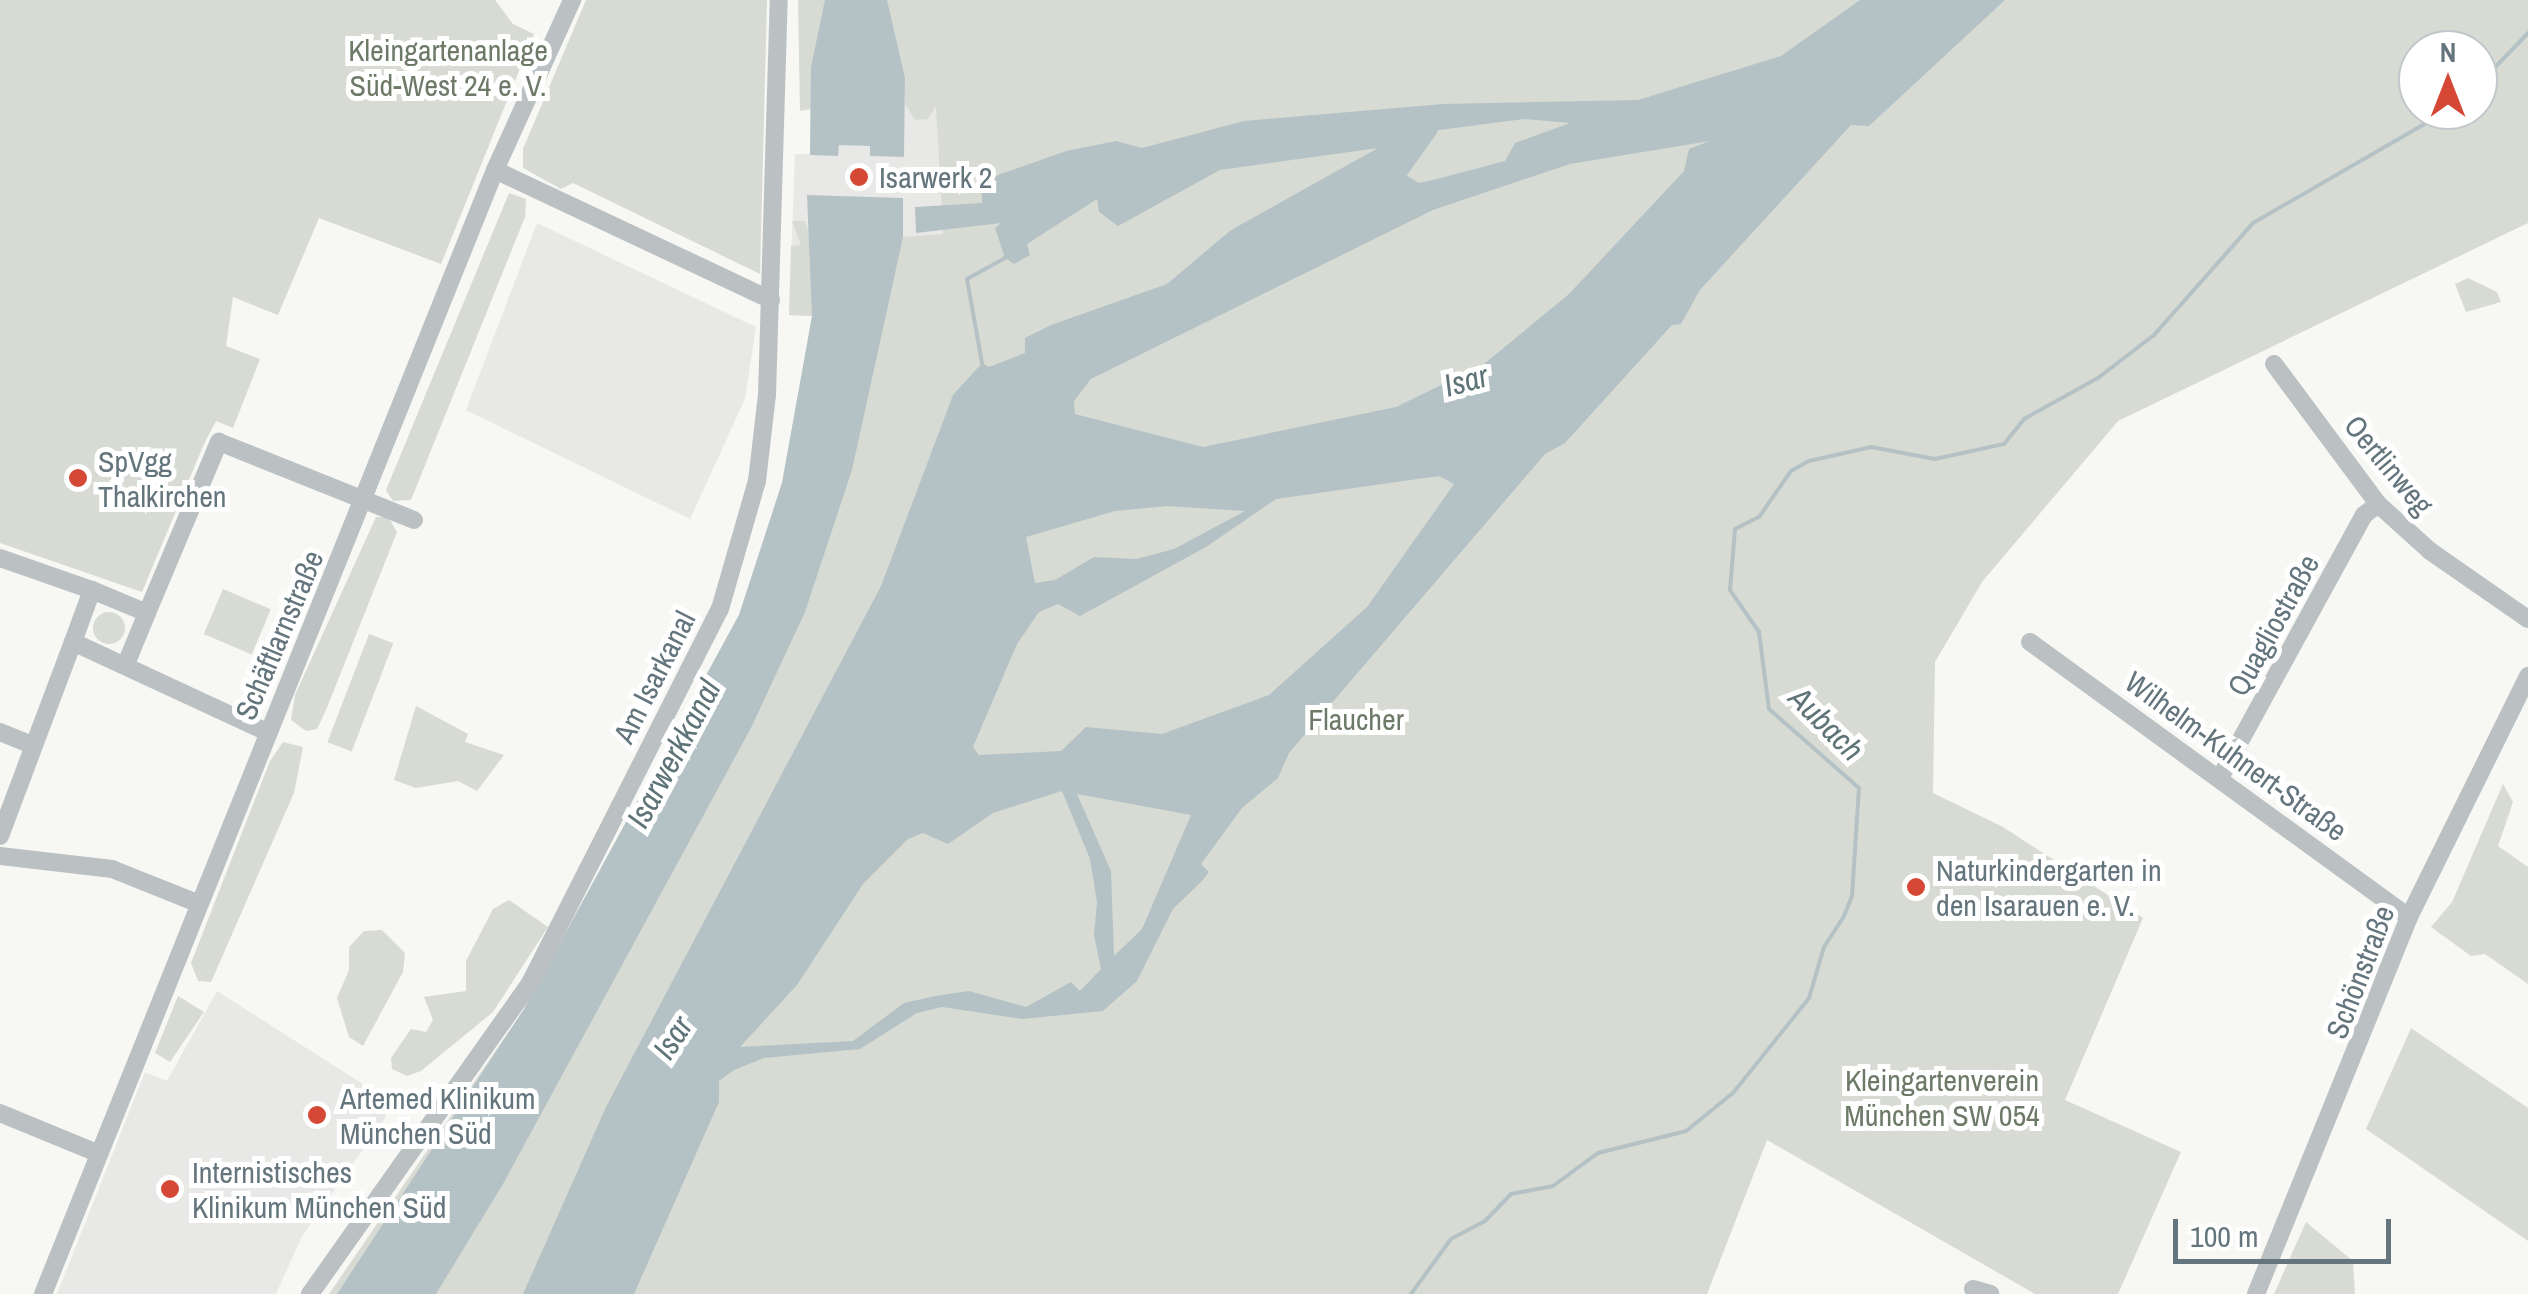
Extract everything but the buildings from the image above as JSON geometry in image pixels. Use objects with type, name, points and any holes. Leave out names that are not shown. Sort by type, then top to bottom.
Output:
[{"type":"street","name":"Schäftlarnstraße","points":[[43,1294],[197,903],[367,498],[495,170],[572,0]]},
{"type":"street","name":"Am Isarkanal","points":[[310,1294],[530,983],[720,609],[757,481],[771,300],[779,0]]},
{"type":"street","points":[[495,170],[771,300]]},
{"type":"street","name":"Oertlinweg","points":[[2274,364],[2378,504],[2437,556],[2528,619]]},
{"type":"street","points":[[126,664],[219,442],[414,520]]},
{"type":"street","name":"Quagliostraße","points":[[2221,776],[2364,516],[2378,504]]},
{"type":"street","points":[[0,558],[147,613]]},
{"type":"street","points":[[0,836],[92,590]]},
{"type":"street","points":[[73,642],[267,732]]},
{"type":"street","name":"Wilhelm-Kuhnert-Straße","points":[[2030,642],[2221,776],[2409,917]]},
{"type":"street","name":"Schönstraße","points":[[2256,1294],[2409,917],[2528,676]]},
{"type":"street","points":[[0,732],[33,745]]},
{"type":"street","points":[[0,856],[112,868],[197,903]]},
{"type":"street","points":[[0,1114],[96,1153]]},
{"type":"shaded area","points":[[811,80],[936,98],[943,234],[905,263],[800,384],[812,316],[789,315],[795,154],[810,154]]},
{"type":"shaded area","points":[[537,223],[756,327],[745,399],[690,519],[466,410]]},
{"type":"shaded area","points":[[217,991],[391,1102],[385,1118],[302,1236],[276,1294],[57,1294],[145,1072],[167,1081]]},
{"type":"green space","name":"Kleingartenanlage Süd-West 24 e. V.","points":[[0,0],[495,0],[513,24],[534,34],[441,264],[319,218],[278,315],[233,297],[226,346],[260,359],[233,428],[216,421],[204,444],[142,592],[0,543]]},
{"type":"green space","points":[[586,0],[767,0],[760,274],[573,183],[561,189],[523,168],[523,149]]},
{"type":"green space","name":"Flaucher","points":[[798,0],[2528,0],[2528,223],[2118,421],[1982,582],[1935,662],[1933,793],[2003,827],[2143,918],[2065,1100],[2181,1152],[2118,1294],[2035,1294],[1767,1140],[1707,1294],[436,1294],[422,1171],[337,1294],[329,1294],[524,1009],[739,615],[782,483],[800,384],[886,305],[900,237],[943,234],[936,106],[928,119],[915,120],[905,104],[905,82],[812,80],[811,109],[800,111]]},
{"type":"green space","points":[[509,193],[526,199],[525,217],[411,500],[393,501],[386,490]]},
{"type":"green space","points":[[792,221],[805,221],[814,247],[812,316],[789,315],[791,246],[801,245]]},
{"type":"green space","points":[[2468,278],[2497,292],[2501,302],[2466,312],[2455,284]]},
{"type":"green space","points":[[376,517],[388,517],[397,532],[326,710],[317,729],[306,731],[291,720],[295,695]]},
{"type":"green space","points":[[223,589],[271,609],[252,654],[204,634]]},
{"type":"green space","points":[[109,612],[121,616],[125,628],[121,640],[109,644],[97,640],[93,628],[97,616]]},
{"type":"green space","points":[[369,634],[393,643],[352,752],[327,742]]},
{"type":"green space","points":[[416,706],[468,734],[465,742],[504,755],[477,791],[458,781],[416,788],[394,780]]},
{"type":"green space","points":[[283,742],[303,747],[294,793],[211,982],[198,981],[191,963],[270,761]]},
{"type":"green space","points":[[2503,784],[2513,802],[2498,846],[2528,867],[2528,984],[2485,954],[2471,956],[2431,927],[2452,902]]},
{"type":"green space","points":[[509,900],[548,927],[493,1012],[421,1071],[407,1076],[392,1069],[391,1058],[411,1029],[426,1032],[433,1020],[424,997],[466,991],[466,961],[493,909]]},
{"type":"green space","points":[[382,930],[405,953],[403,972],[363,1046],[349,1037],[337,998],[349,970],[349,947],[364,931]]},
{"type":"green space","points":[[178,996],[204,1012],[170,1062],[155,1053]]},
{"type":"green space","points":[[2411,1028],[2528,1108],[2528,1241],[2366,1129]]},
{"type":"green space","points":[[2306,1222],[2353,1261],[2355,1294],[2274,1294]]},
{"type":"water","points":[[825,0],[887,0],[905,78],[904,157],[870,156],[870,146],[839,145],[838,156],[810,155],[811,67]]},
{"type":"water","name":"Isar","points":[[1860,0],[2005,0],[1869,126],[1851,125],[1700,290],[1681,324],[1672,325],[1565,443],[1545,454],[1289,753],[1278,778],[1242,808],[1201,864],[1209,872],[1173,909],[1137,981],[1103,1011],[1022,1019],[942,1007],[917,1013],[860,1049],[764,1058],[734,1070],[719,1081],[719,1102],[634,1294],[523,1294],[606,1107],[881,586],[953,395],[982,363],[989,367],[1025,353],[1025,338],[1167,284],[1231,230],[1378,148],[1220,170],[1118,226],[1099,212],[1097,199],[1027,244],[1030,255],[1014,264],[1005,258],[995,228],[1001,223],[916,233],[915,207],[982,203],[981,181],[1066,151],[1116,141],[1142,148],[1244,121],[1443,104],[1638,100],[1781,56]],"holes":[[[1524,119],[1570,123],[1515,143],[1505,161],[1419,183],[1393,167],[1432,131]],[[1710,141],[1689,149],[1684,171],[1569,294],[1484,364],[1396,407],[1203,447],[1075,414],[1074,401],[1091,379],[1433,210],[1570,164]],[[1439,476],[1454,484],[1367,607],[1269,695],[1162,734],[1086,727],[1061,751],[979,755],[973,747],[1017,644],[1039,612],[1058,604],[1080,616],[1206,547],[1276,499]],[[1167,506],[1245,511],[1174,549],[1136,559],[1094,557],[1055,580],[1035,583],[1026,537],[1115,511]],[[1062,791],[1090,859],[1097,902],[1094,935],[1101,969],[1080,991],[1071,982],[1026,1007],[969,991],[904,1003],[853,1041],[740,1047],[797,985],[863,884],[908,839],[923,833],[948,844],[993,813]],[[1077,794],[1191,815],[1142,929],[1114,956],[1111,871]]]},
{"type":"water","name":"Isarwerkkanal","points":[[807,195],[903,198],[903,237],[852,470],[805,612],[751,728],[503,1184],[436,1294],[337,1294],[524,1009],[739,615],[782,483],[812,316]]},
{"type":"waterway","name":"Aubach","points":[[2498,64],[2528,33]]},
{"type":"waterway","points":[[1376,196],[1425,127]]},
{"type":"waterway","name":"Aubach","points":[[1411,1294],[1451,1239],[1485,1221],[1511,1194],[1553,1186],[1598,1153],[1686,1131],[1733,1093],[1809,998],[1824,947],[1844,916],[1852,896],[1859,788],[1769,709],[1759,632],[1730,590],[1735,529],[1759,517],[1791,471],[1809,461],[1871,447],[1935,459],[2004,444],[2024,419],[2098,378],[2154,335],[2253,223],[2414,130]]},
{"type":"waterway","points":[[982,363],[967,279],[1005,258]]},
{"type":"place","name":"Isarwerk 2","points":[[859,177]]},
{"type":"place","name":"SpVgg Thalkirchen","points":[[78,478]]},
{"type":"place","name":"Naturkindergarten in den Isarauen e. V.","points":[[1916,887]]},
{"type":"place","name":"Artemed Klinikum München Süd","points":[[317,1115]]},
{"type":"place","name":"Internistisches Klinikum München Süd","points":[[170,1189]]},
{"type":"park label","name":"Kleingartenverein München SW 054","points":[[1942,1097]]}]
